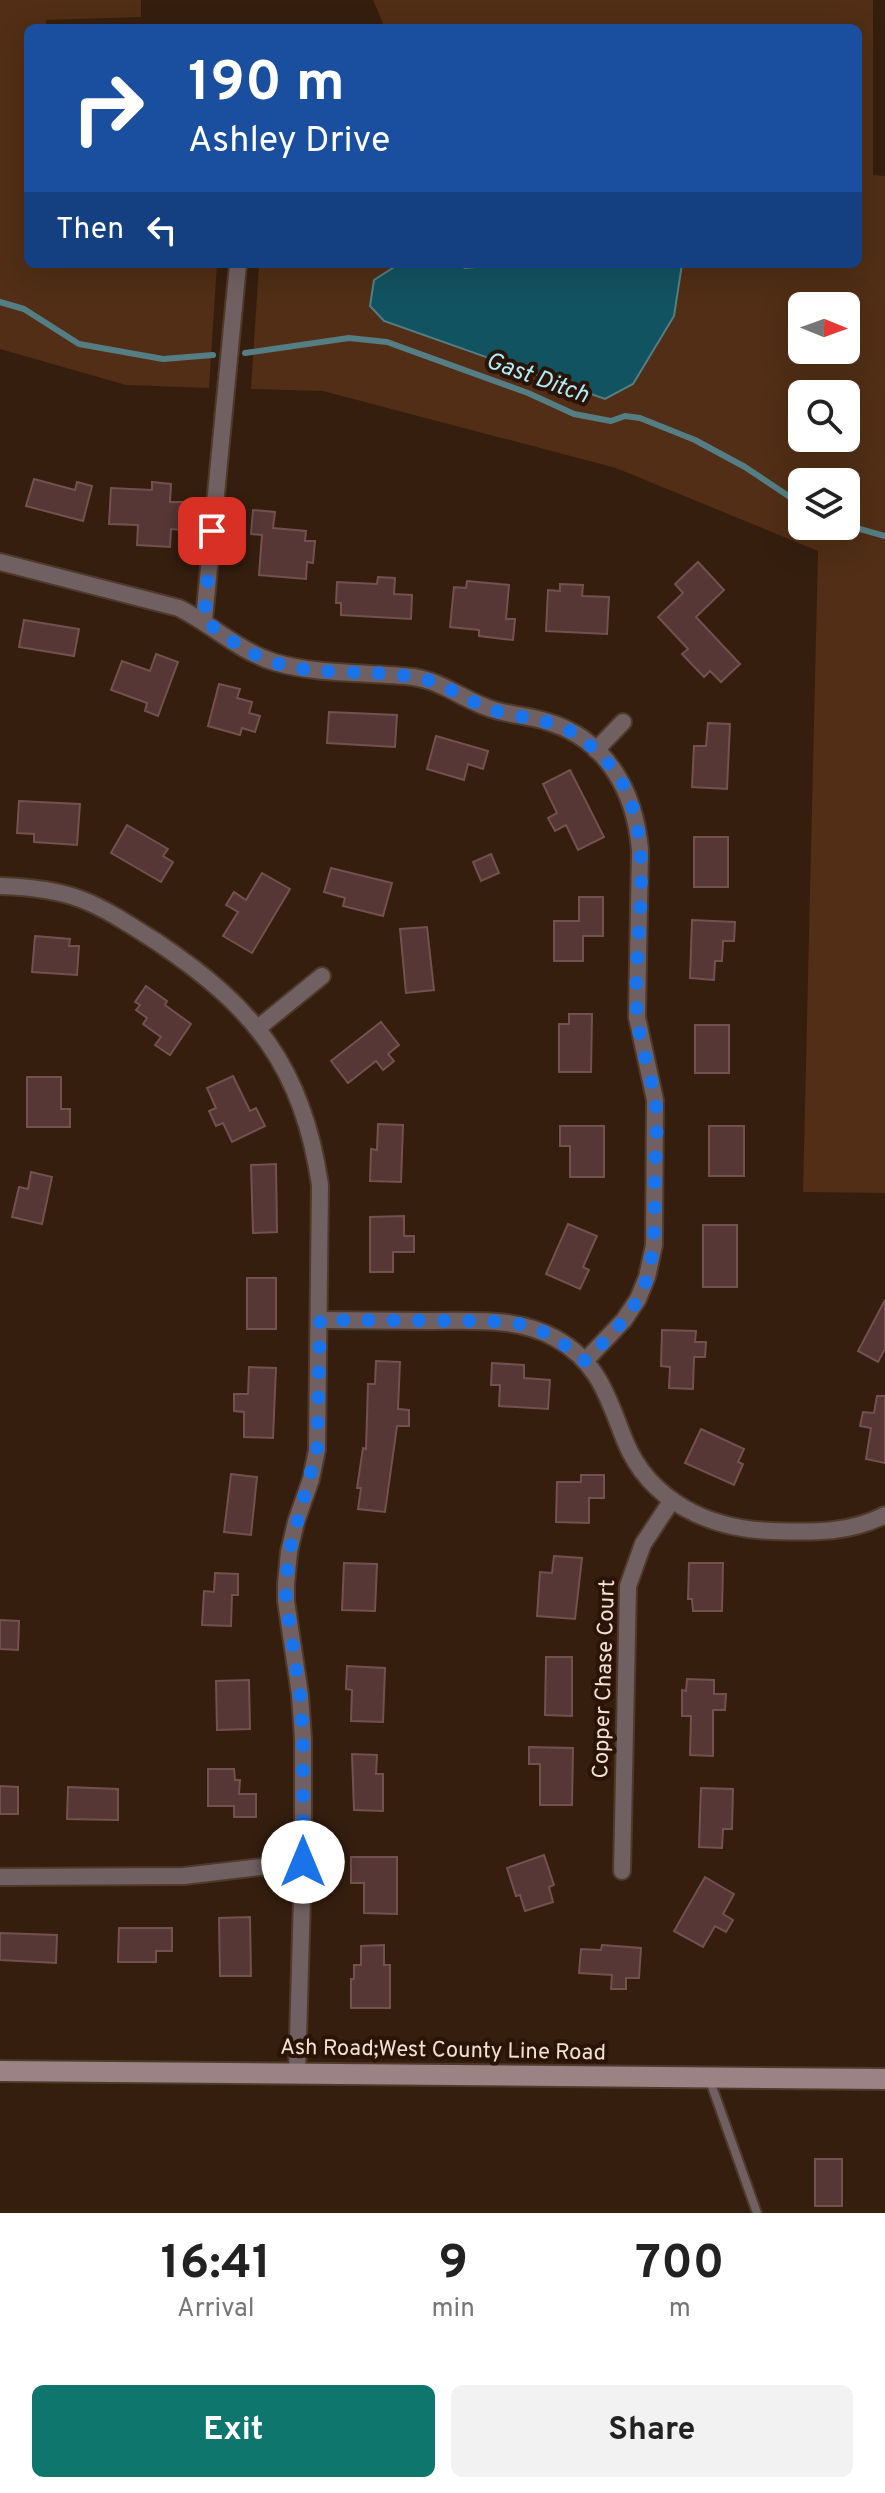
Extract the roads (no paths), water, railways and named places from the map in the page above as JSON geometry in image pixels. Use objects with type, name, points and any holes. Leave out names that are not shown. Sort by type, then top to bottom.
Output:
[{"type":"main road","name":"Ash Road;West County Line Road","points":[[0,2071],[885,2079]]},
{"type":"street","points":[[204,620],[238,268]]},
{"type":"street","points":[[0,562],[166,603],[204,620],[235,644],[271,661],[314,669],[417,678],[440,684],[503,713],[548,722],[570,731],[596,750],[621,781],[632,803],[640,850],[637,1017],[655,1100],[654,1245],[638,1299],[624,1320],[585,1361]]},
{"type":"street","points":[[596,750],[623,722]]},
{"type":"street","points":[[0,886],[60,891],[107,910],[218,985],[258,1028],[292,1082],[306,1115],[315,1149],[320,1185],[317,1450],[289,1552],[286,1584],[303,1739],[297,2074]]},
{"type":"street","points":[[258,1028],[322,976]]},
{"type":"street","points":[[320,1320],[489,1321],[535,1328],[557,1339],[585,1361],[608,1394],[627,1444],[655,1486],[697,1516],[720,1525],[746,1530],[821,1532],[845,1530],[885,1515]]},
{"type":"street","name":"Copper Chase Court","points":[[622,1871],[628,1586],[643,1544],[672,1500]]},
{"type":"street","points":[[0,1877],[184,1876],[303,1862]]},
{"type":"lane","points":[[709,2078],[757,2213]]},
{"type":"water","points":[[393,268],[681,268],[674,316],[633,384],[605,399],[384,321],[370,306],[374,280]]},
{"type":"waterway","name":"Gast Ditch","points":[[0,302],[24,309],[79,344],[163,359],[213,355]]},
{"type":"waterway","name":"Gast Ditch","points":[[245,353],[349,338],[387,342],[528,393],[574,414],[611,421],[625,416],[640,418],[695,440],[745,467],[788,496]]},
{"type":"waterway","name":"Gast Ditch","points":[[860,529],[885,536]]}]
